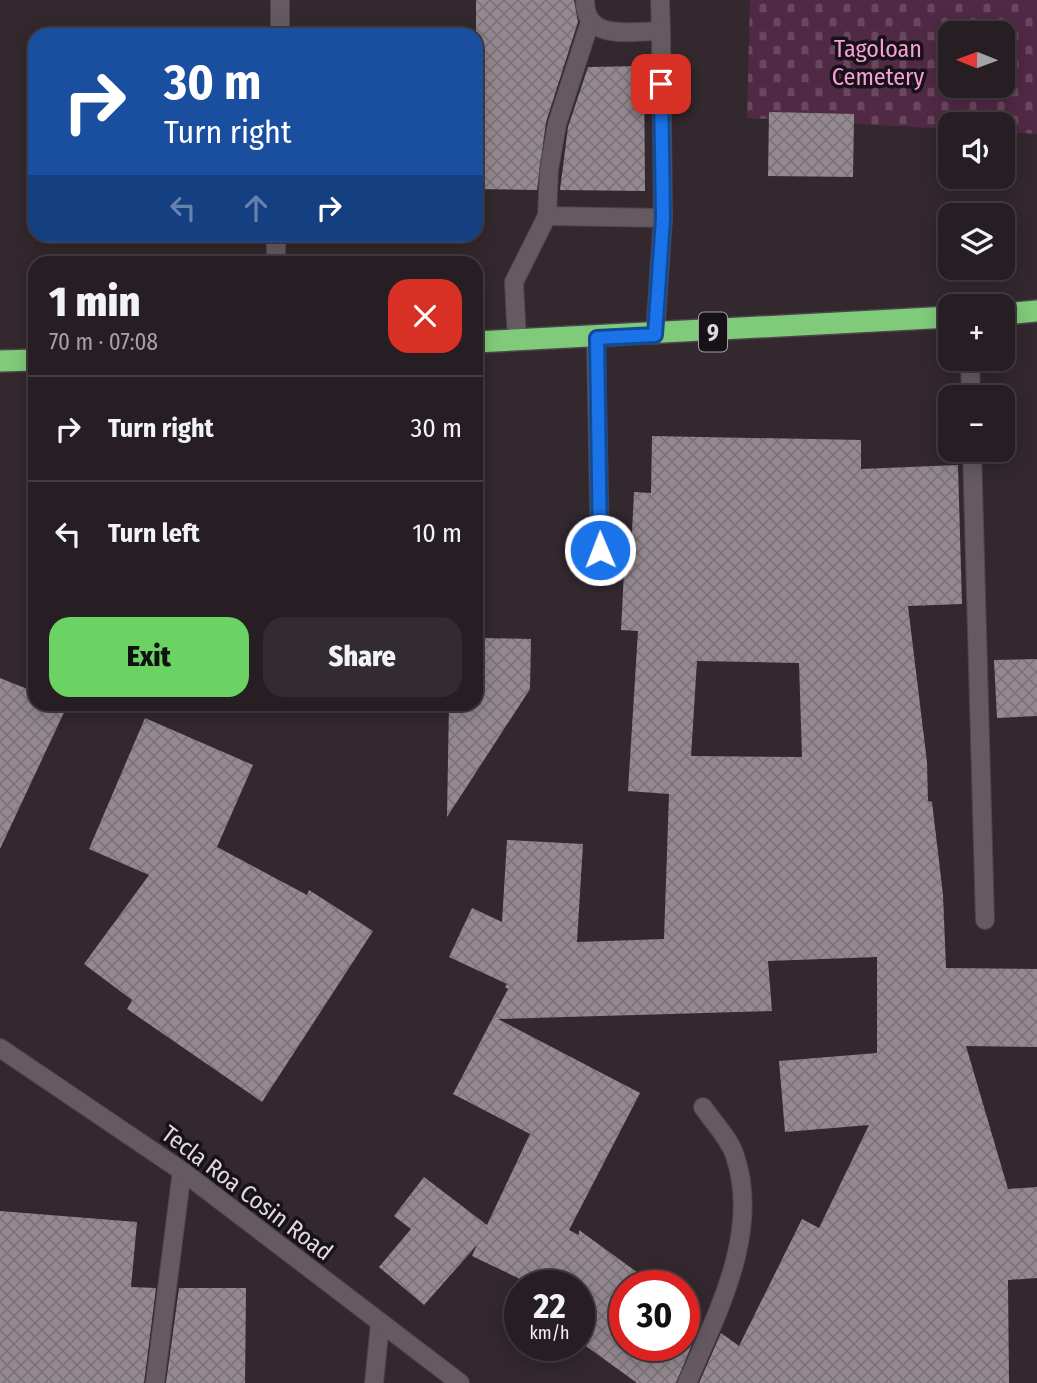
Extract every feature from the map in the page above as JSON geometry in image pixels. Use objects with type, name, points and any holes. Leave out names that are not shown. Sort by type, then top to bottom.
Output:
[{"type":"highway","points":[[1015,313],[1037,311]]},
{"type":"highway","name":"9","points":[[483,342],[655,335],[938,318]]},
{"type":"highway","points":[[0,361],[28,360]]},
{"type":"street","points":[[280,0],[280,28]]},
{"type":"street","points":[[585,0],[585,15],[598,29],[660,31]]},
{"type":"street","points":[[655,335],[663,218],[660,0]]},
{"type":"street","points":[[517,341],[514,282],[547,215],[549,170],[557,124],[590,22]]},
{"type":"street","points":[[547,215],[663,218]]},
{"type":"street","points":[[597,338],[600,550]]},
{"type":"street","points":[[972,462],[985,920]]},
{"type":"street","name":"Tecla Roa Cosin Road","points":[[0,1048],[182,1171],[460,1383]]},
{"type":"street","points":[[687,1383],[727,1289],[744,1209],[735,1155],[703,1107]]},
{"type":"street","points":[[155,1383],[182,1171]]},
{"type":"street","points":[[374,1383],[380,1324]]},
{"type":"green space","name":"Tagoloan Cemetery","points":[[750,0],[1037,0],[1037,134],[1015,133],[1015,112],[938,112],[938,128],[747,118]]},
{"type":"building","points":[[476,0],[574,0],[578,22],[546,122],[537,190],[483,189],[483,28],[476,28]]},
{"type":"building","points":[[644,66],[645,191],[560,190],[568,127],[588,67]]},
{"type":"building","points":[[769,112],[854,114],[853,177],[768,176]]},
{"type":"building","points":[[652,436],[861,440],[861,469],[958,465],[962,604],[908,606],[927,762],[928,801],[932,802],[943,895],[946,968],[1037,969],[1037,1047],[966,1046],[1008,1189],[1037,1187],[1037,1278],[1008,1280],[1009,1383],[699,1383],[721,1333],[739,1346],[802,1219],[819,1228],[869,1125],[785,1132],[779,1061],[877,1053],[877,957],[768,961],[772,1011],[498,1019],[640,1093],[569,1230],[579,1235],[579,1230],[634,1270],[609,1270],[609,1361],[685,1361],[676,1383],[637,1383],[595,1353],[595,1270],[504,1271],[472,1256],[477,1245],[424,1305],[379,1267],[411,1229],[394,1216],[424,1177],[487,1225],[530,1134],[453,1094],[508,989],[505,987],[507,984],[449,957],[472,908],[502,922],[507,840],[583,844],[577,942],[664,939],[669,794],[628,791],[638,631],[621,630],[624,572],[630,572],[634,492],[651,493]],"holes":[[[697,661],[799,663],[802,757],[691,756]]]},
{"type":"building","points":[[483,638],[531,639],[530,689],[447,817],[449,711],[483,711]]},
{"type":"building","points":[[1037,659],[1037,716],[997,718],[994,660]]},
{"type":"building","points":[[0,678],[28,689],[28,711],[65,711],[0,849]]},
{"type":"building","points":[[145,718],[253,765],[217,847],[307,895],[309,890],[373,931],[262,1102],[127,1009],[132,1000],[84,964],[149,875],[89,849]]},
{"type":"building","points":[[0,1211],[137,1222],[131,1287],[156,1288],[144,1383],[0,1383]]},
{"type":"building","points":[[179,1288],[246,1288],[245,1383],[166,1383]]},
{"type":"route","points":[[600,550],[597,338],[655,335],[663,218],[661,84]]}]
